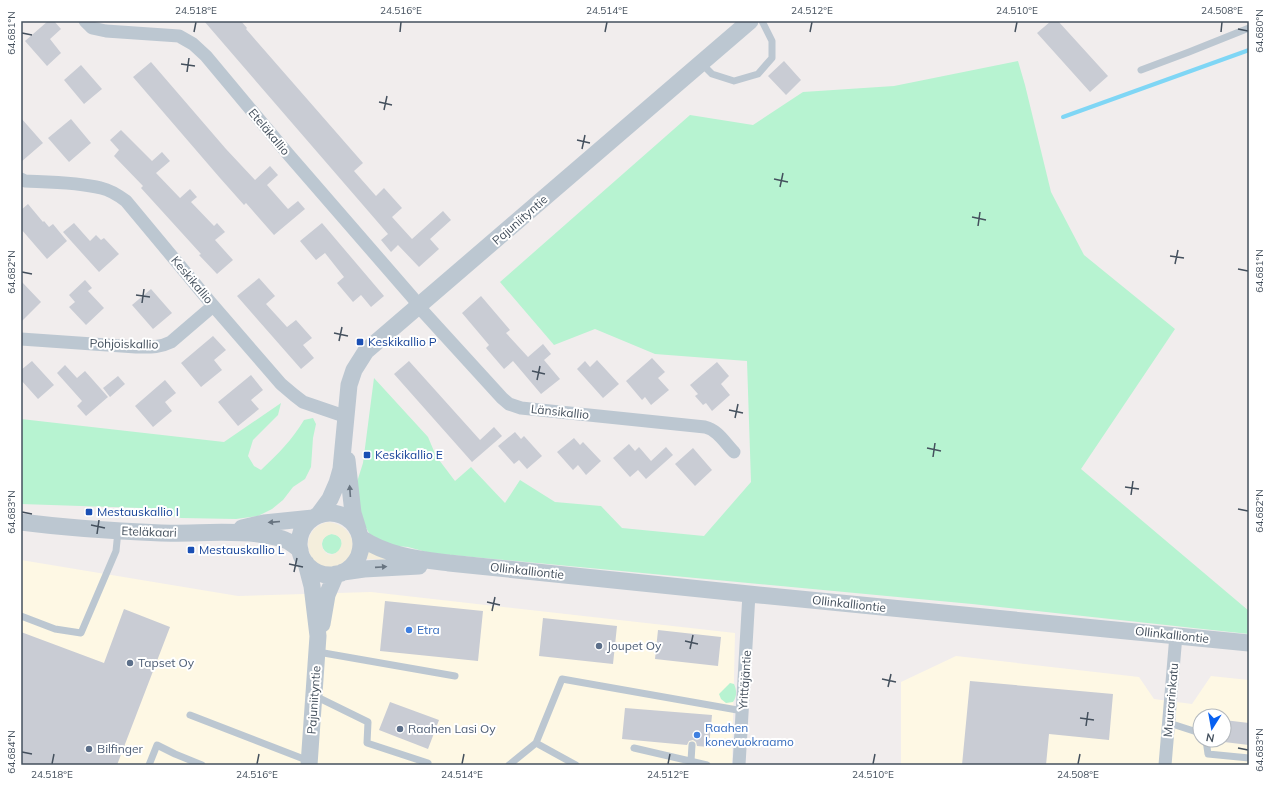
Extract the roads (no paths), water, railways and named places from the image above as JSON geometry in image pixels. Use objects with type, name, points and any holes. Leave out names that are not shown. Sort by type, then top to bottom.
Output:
[{"type":"street","name":"Eteläkallio","points":[[84,21],[92,28],[106,31],[179,36],[193,44],[206,56],[288,154],[413,298],[419,307]]},
{"type":"street","name":"Pajuniityntie","points":[[316,516],[330,498],[342,469],[349,385],[354,370],[366,351],[750,21]]},
{"type":"street","name":"Keskikallio","points":[[21,179],[25,181],[102,188],[114,193],[126,201],[213,306],[281,384],[303,402],[346,417]]},
{"type":"street","name":"Pohjoiskallio","points":[[21,339],[136,347],[164,346],[213,306]]},
{"type":"street","name":"Länsikallio","points":[[419,307],[502,398],[515,407],[705,427],[716,432],[734,452]]},
{"type":"street","name":"Pajuniityntie","points":[[344,448],[353,513],[359,534]]},
{"type":"street","points":[[326,513],[340,514],[347,517],[359,534],[362,544],[358,558],[351,567],[339,573],[324,574],[317,572],[303,557],[300,534],[305,525],[316,516],[326,513]]},
{"type":"street","name":"Eteläkaari","points":[[229,532],[264,523],[316,516]]},
{"type":"street","name":"Eteläkaari","points":[[21,522],[118,531],[194,534],[229,532],[271,536],[291,543],[303,557]]},
{"type":"street","name":"Ollinkalliontie","points":[[359,534],[382,550],[397,555],[449,564],[1249,643]]},
{"type":"street","name":"Pajuniityntie","points":[[303,557],[312,586],[318,644]]},
{"type":"street","name":"Ollinkalliontie","points":[[339,573],[364,569],[449,564]]},
{"type":"street","name":"Pajuniityntie","points":[[309,763],[318,644],[328,595],[339,573]]},
{"type":"street","name":"Yrittäjäntie","points":[[739,765],[749,594]]},
{"type":"street","name":"Muurarinkatu","points":[[1165,765],[1176,636]]},
{"type":"lane","points":[[701,63],[712,74],[734,81],[758,74],[772,58],[772,41],[762,21]]},
{"type":"lane","points":[[1141,70],[1249,28]]},
{"type":"lane","points":[[21,616],[56,629],[81,633],[116,551],[118,531]]},
{"type":"lane","points":[[318,644],[455,676]]},
{"type":"lane","points":[[510,765],[536,743],[562,679],[743,711]]},
{"type":"lane","points":[[314,696],[368,722],[367,743],[428,763]]},
{"type":"lane","points":[[190,715],[309,763]]},
{"type":"lane","points":[[1169,723],[1192,730]]},
{"type":"lane","points":[[536,743],[576,765]]},
{"type":"lane","points":[[150,765],[157,745],[174,754],[202,765]]},
{"type":"lane","points":[[691,761],[692,745]]},
{"type":"lane","points":[[634,748],[706,765]]},
{"type":"lane","points":[[1207,748],[1208,754],[1249,758]]},
{"type":"waterway","points":[[1063,117],[1249,50]]},
{"type":"place","name":"Keskikallio P","points":[[360,342]]},
{"type":"place","name":"Keskikallio E","points":[[367,455]]},
{"type":"place","name":"Mestauskallio I","points":[[89,512]]},
{"type":"place","name":"Mestauskallio L","points":[[191,550]]},
{"type":"place","name":"Etra","points":[[409,630]]},
{"type":"place","name":"Joupet Oy","points":[[599,646]]},
{"type":"place","name":"Tapset Oy","points":[[130,663]]},
{"type":"place","name":"Raahen Lasi Oy","points":[[400,729]]},
{"type":"place","name":"Raahen konevuokraamo","points":[[697,735]]},
{"type":"place","name":"Bilfinger","points":[[89,749]]}]
